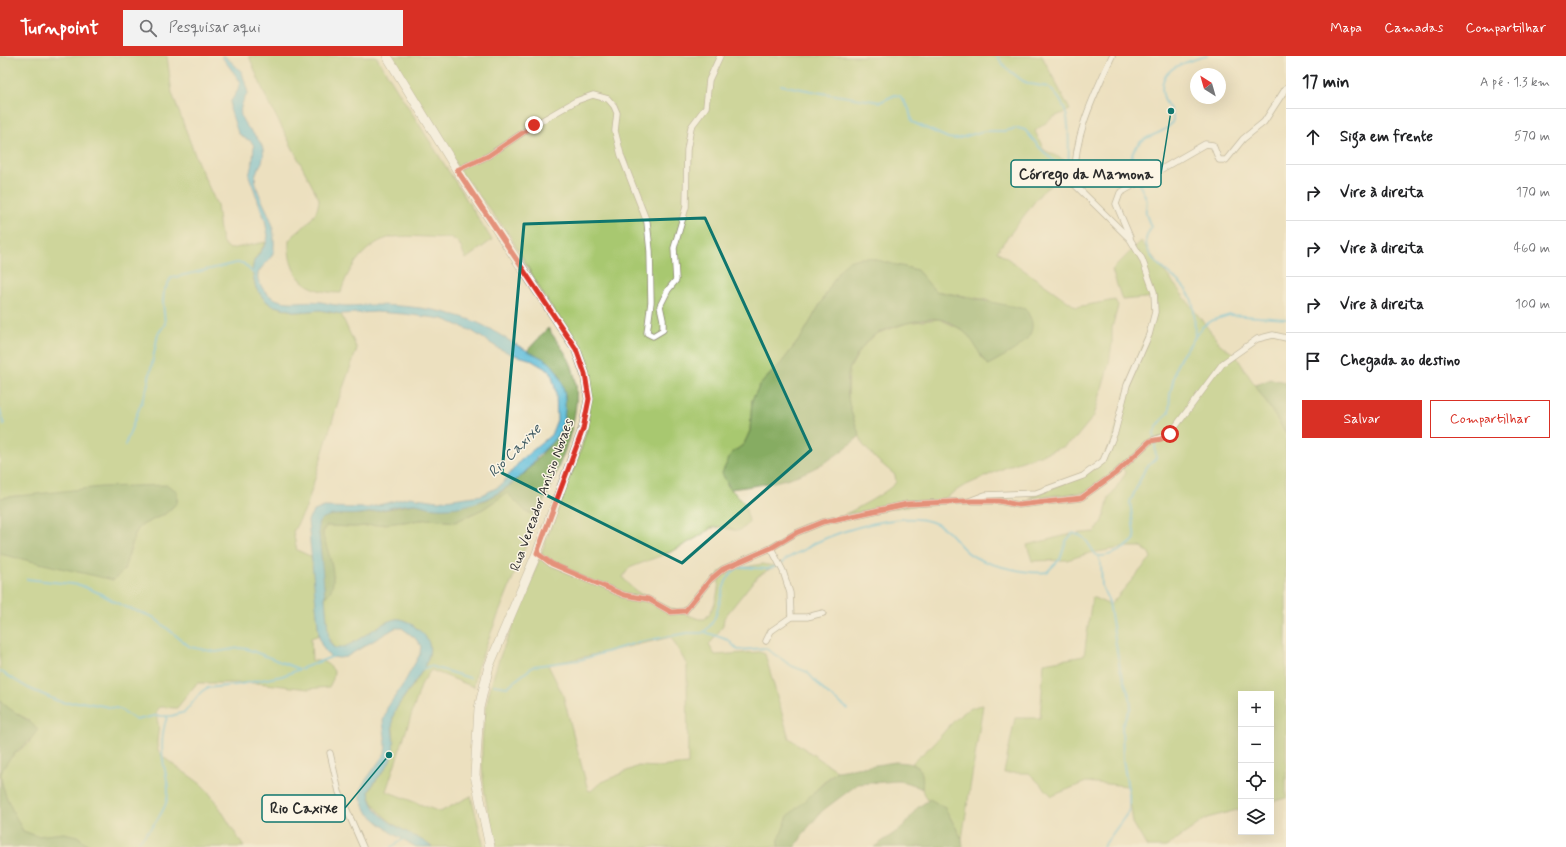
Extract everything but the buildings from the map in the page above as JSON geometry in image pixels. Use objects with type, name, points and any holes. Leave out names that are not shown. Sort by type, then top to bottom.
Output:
[{"type":"main road","name":"Rua Vereador Anísio Novaes","points":[[387,56],[457,170],[576,349],[585,374],[589,399],[583,429],[537,553],[489,666],[479,708],[475,775],[490,847]]},
{"type":"street","points":[[457,170],[488,156],[534,125],[576,101],[593,96],[608,99],[614,106],[616,113],[616,131],[621,155],[647,222],[651,302],[647,333],[653,336],[663,330],[663,320],[660,306],[668,290],[676,280],[674,248],[686,207],[687,150],[691,127],[706,107],[709,80],[720,56]]},
{"type":"street","points":[[1112,56],[1077,144],[1074,168],[1075,185],[1130,239]]},
{"type":"street","points":[[969,501],[985,495],[1036,493],[1083,476],[1103,461],[1115,432],[1128,384],[1149,335],[1155,312],[1154,292],[1142,259],[1130,239],[1116,204],[1120,193],[1205,144],[1213,145],[1220,160],[1226,160],[1243,139],[1264,122],[1286,88]]},
{"type":"street","points":[[537,553],[552,564],[595,584],[624,595],[648,599],[671,612],[685,611],[710,580],[723,569],[771,548],[796,533],[823,522],[907,504],[999,501],[1019,505],[1081,498],[1116,473],[1150,441],[1170,434],[1223,363],[1258,339],[1273,335],[1286,338]]},
{"type":"street","points":[[771,548],[783,571],[790,593],[791,617]]},
{"type":"street","points":[[766,641],[771,631],[791,617],[807,617],[823,613]]},
{"type":"street","points":[[330,753],[339,792],[363,847]]},
{"type":"highlighted area","points":[[705,218],[811,450],[682,563],[502,473],[524,224]]},
{"type":"green space","points":[[0,56],[167,56],[172,93],[198,163],[217,205],[223,243],[230,249],[266,242],[254,261],[252,271],[256,288],[263,298],[271,305],[296,312],[320,310],[341,314],[357,349],[339,399],[306,508],[293,532],[297,550],[310,556],[312,560],[319,635],[311,638],[312,661],[324,662],[334,671],[333,679],[329,687],[308,689],[258,683],[197,683],[177,708],[160,707],[156,711],[158,726],[158,750],[172,764],[205,788],[221,809],[244,847],[91,847],[77,836],[37,836],[23,831],[3,787],[1,774],[5,764],[30,742],[29,720],[10,710],[0,701],[0,554],[19,557],[131,549],[135,534],[140,526],[165,514],[177,503],[177,491],[15,496],[0,498]]},
{"type":"green space","points":[[249,56],[376,56],[492,240],[466,259],[459,243],[452,238],[407,236],[393,237],[384,239],[367,250],[353,266],[341,293],[318,290],[301,280],[295,273],[291,263],[289,240],[304,227],[316,212],[319,199],[265,95]]},
{"type":"green space","points":[[387,56],[1042,56],[1070,110],[1052,118],[1035,131],[1044,150],[1074,165],[1073,178],[1056,181],[1042,192],[997,251],[1076,307],[1115,300],[1118,306],[1112,328],[1112,343],[1109,364],[1094,416],[1075,439],[1063,447],[1011,465],[962,487],[937,503],[845,514],[880,495],[893,486],[896,482],[895,475],[877,460],[863,445],[848,403],[849,370],[862,347],[876,334],[907,323],[939,319],[961,329],[973,340],[983,360],[988,365],[1004,356],[988,300],[935,291],[917,270],[900,266],[839,271],[802,336],[782,362],[760,385],[752,400],[750,431],[744,444],[731,454],[727,485],[744,503],[749,521],[745,527],[738,531],[721,527],[711,528],[673,551],[629,568],[623,577],[629,585],[657,603],[699,619],[705,619],[715,603],[719,572],[762,564],[775,566],[758,576],[751,584],[724,618],[723,626],[709,645],[715,655],[759,652],[765,654],[789,738],[837,771],[816,789],[793,816],[782,833],[778,847],[497,847],[486,803],[483,782],[482,740],[488,697],[501,654],[528,590],[560,501],[581,449],[588,425],[589,385],[583,352],[544,296],[510,236],[460,171]],"holes":[[[671,637],[687,665],[688,764],[658,767],[638,766],[600,783],[591,791],[588,790],[563,695],[548,665]]]},
{"type":"green space","points":[[1141,241],[1220,344],[1236,356],[1286,433],[1286,798],[1274,801],[1274,691],[1238,691],[1238,810],[1207,818],[1166,847],[1147,847],[1133,823],[1128,786],[1086,782],[1052,796],[1029,773],[1004,773],[1015,718],[1040,718],[1044,663],[1084,656],[1092,597],[1110,605],[1151,558],[1149,553],[1141,547],[1128,547],[1090,553],[1067,560],[1032,561],[1027,545],[1071,534],[1095,532],[1103,521],[1109,498],[1126,473],[1122,468],[1088,492],[1029,498],[1088,473],[1097,465],[1112,444],[1127,390],[1153,318],[1156,297],[1122,300],[1112,270]]},
{"type":"green space","points":[[860,258],[869,258],[917,270],[935,291],[1026,309],[1032,322],[1030,333],[1021,345],[988,365],[984,361],[973,341],[965,333],[953,324],[941,319],[907,323],[889,328],[876,334],[868,340],[860,350],[849,370],[847,387],[849,404],[860,436],[829,460],[815,468],[785,479],[730,489],[722,473],[731,454],[744,444],[750,431],[752,400],[760,385],[782,362],[802,336],[839,271],[848,261]]},
{"type":"green space","points":[[548,328],[571,364],[576,387],[576,405],[573,424],[567,444],[538,515],[526,512],[507,493],[483,509],[455,522],[431,519],[355,527],[326,526],[323,530],[323,536],[332,568],[333,585],[330,592],[325,597],[317,526],[323,518],[328,515],[362,514],[415,504],[445,508],[485,500],[500,493],[525,473],[553,441],[560,430],[564,415],[565,396],[559,374],[551,364],[527,351]]},
{"type":"green space","points":[[1271,379],[1286,382],[1286,433],[1255,385]]},
{"type":"green space","points":[[167,485],[177,491],[177,503],[165,514],[140,526],[135,534],[124,570],[113,580],[0,554],[0,498],[101,487]]},
{"type":"green space","points":[[507,493],[526,512],[538,515],[477,668],[474,687],[431,670],[422,683],[386,791],[440,812],[471,796],[484,847],[432,847],[404,832],[385,817],[377,808],[369,792],[389,760],[394,742],[393,715],[423,669],[430,651],[428,641],[419,630],[400,619],[384,623],[347,646],[339,648],[333,647],[328,635],[325,597],[330,561],[323,533],[326,526],[355,527],[431,519],[455,522],[483,509]]},
{"type":"green space","points":[[0,701],[38,729],[30,740],[11,757],[1,774],[1,780],[6,795],[23,831],[37,836],[64,833],[77,836],[91,847],[0,847]]},
{"type":"green space","points":[[983,705],[962,839],[945,808],[927,800],[922,790],[921,771],[912,763],[933,744],[956,718],[975,707]]},
{"type":"green space","points":[[895,762],[909,763],[921,770],[923,781],[922,789],[909,783],[898,781],[858,784],[822,811],[807,829],[795,847],[778,847],[779,839],[788,816],[837,771]]},
{"type":"green space","points":[[930,799],[945,808],[962,839],[963,847],[874,847],[903,827],[917,808]]},
{"type":"water","points":[[221,56],[225,56],[242,72],[248,93],[242,105],[241,114],[244,122],[261,143],[263,152],[262,162],[256,173],[255,179],[273,227],[274,244],[273,253],[258,273],[258,278],[264,290],[270,296],[291,302],[313,301],[346,306],[369,305],[407,307],[456,315],[483,325],[549,362],[560,377],[563,385],[565,395],[565,414],[558,435],[517,480],[496,494],[474,504],[449,508],[431,508],[408,504],[366,513],[331,515],[322,519],[318,523],[329,641],[333,647],[339,648],[347,646],[384,623],[400,619],[413,625],[426,637],[428,641],[429,652],[423,669],[399,704],[393,716],[392,727],[394,745],[392,756],[369,792],[377,811],[385,818],[394,825],[432,847],[416,847],[390,832],[367,812],[361,799],[363,784],[385,753],[386,745],[383,721],[387,708],[404,683],[420,654],[421,646],[415,638],[402,628],[395,628],[346,657],[332,657],[327,654],[321,644],[319,636],[308,521],[314,511],[324,507],[367,508],[410,497],[438,501],[482,495],[500,486],[521,460],[551,435],[557,420],[556,392],[551,372],[529,359],[511,354],[498,348],[472,331],[443,319],[376,312],[341,314],[320,310],[297,312],[271,305],[263,298],[256,288],[252,271],[254,261],[266,244],[268,236],[265,220],[249,176],[254,146],[251,141],[238,133],[230,109],[231,101],[238,90],[240,81]]},
{"type":"waterway","points":[[997,56],[1006,68],[1023,81],[1030,84],[1048,87],[1057,96],[1067,117],[1070,175]]},
{"type":"waterway","points":[[1195,337],[1194,309],[1189,294],[1178,281],[1163,269],[1147,248],[1146,239],[1151,227],[1146,213],[1147,200],[1134,172],[1132,156],[1134,148],[1141,142],[1167,128],[1173,120],[1173,115],[1165,101],[1162,90],[1163,81],[1167,74],[1180,64],[1207,56]]},
{"type":"waterway","points":[[781,85],[880,102],[895,95],[900,96],[909,109],[912,122],[948,138],[956,139],[984,131],[1004,131],[1018,128],[1025,130],[1041,149],[1071,177]]},
{"type":"waterway","points":[[1081,178],[1108,173],[1135,177]]},
{"type":"waterway","points":[[125,445],[147,388],[158,334],[165,324],[163,301],[164,291],[171,278],[236,263],[243,263],[253,273]]},
{"type":"waterway","points":[[782,563],[789,557],[827,538],[856,528],[889,520],[905,519],[920,519],[938,524],[947,530],[966,551],[973,556],[1005,568],[1028,572],[1047,572],[1060,559],[1066,541],[1073,533],[1078,534],[1087,541],[1096,555],[1101,556],[1117,552],[1135,539],[1130,502],[1145,469],[1156,458],[1154,433],[1158,425],[1169,412],[1170,395],[1176,367],[1181,357],[1202,327],[1213,320],[1230,315],[1286,319]]},
{"type":"waterway","points":[[0,410],[4,425]]},
{"type":"waterway","points":[[1098,556],[1101,565],[1102,586],[1109,602],[1120,669],[1130,697],[1131,707],[1122,726],[1123,760],[1129,795],[1129,811],[1103,847]]},
{"type":"waterway","points":[[494,685],[507,687],[534,666],[580,660],[639,642],[687,633],[702,633],[710,626],[715,618],[727,579],[733,572],[741,567],[767,569],[778,566]]},
{"type":"waterway","points":[[27,579],[80,585],[123,606],[153,617],[190,647],[216,652],[239,648],[247,649],[299,669]]},
{"type":"waterway","points":[[705,632],[728,640],[738,650],[765,648],[792,666],[807,672],[825,692],[848,709]]},
{"type":"waterway","points":[[0,671],[28,688],[58,701],[66,703],[82,702],[120,709],[136,720],[154,716],[171,716],[185,712],[201,692],[207,688],[236,685],[282,676],[334,656]]},
{"type":"waterway","points":[[422,669],[430,666],[470,678]]},
{"type":"waterway","points":[[139,841],[151,828],[166,803],[168,787],[163,760],[162,738],[167,717]]},
{"type":"waterway","points":[[391,847],[405,838]]},
{"type":"place","name":"Córrego da Mamona","points":[[1171,111]]},
{"type":"place","name":"Rio Caxixe","points":[[389,755]]},
{"type":"route","points":[[534,125],[488,156],[457,170],[576,349],[585,374],[589,399],[583,429],[568,473],[537,553],[552,564],[595,584],[624,595],[648,599],[671,612],[685,611],[710,580],[723,569],[771,548],[796,533],[823,522],[907,504],[999,501],[1019,505],[1081,498],[1116,473],[1150,441],[1161,439],[1170,434]]}]
